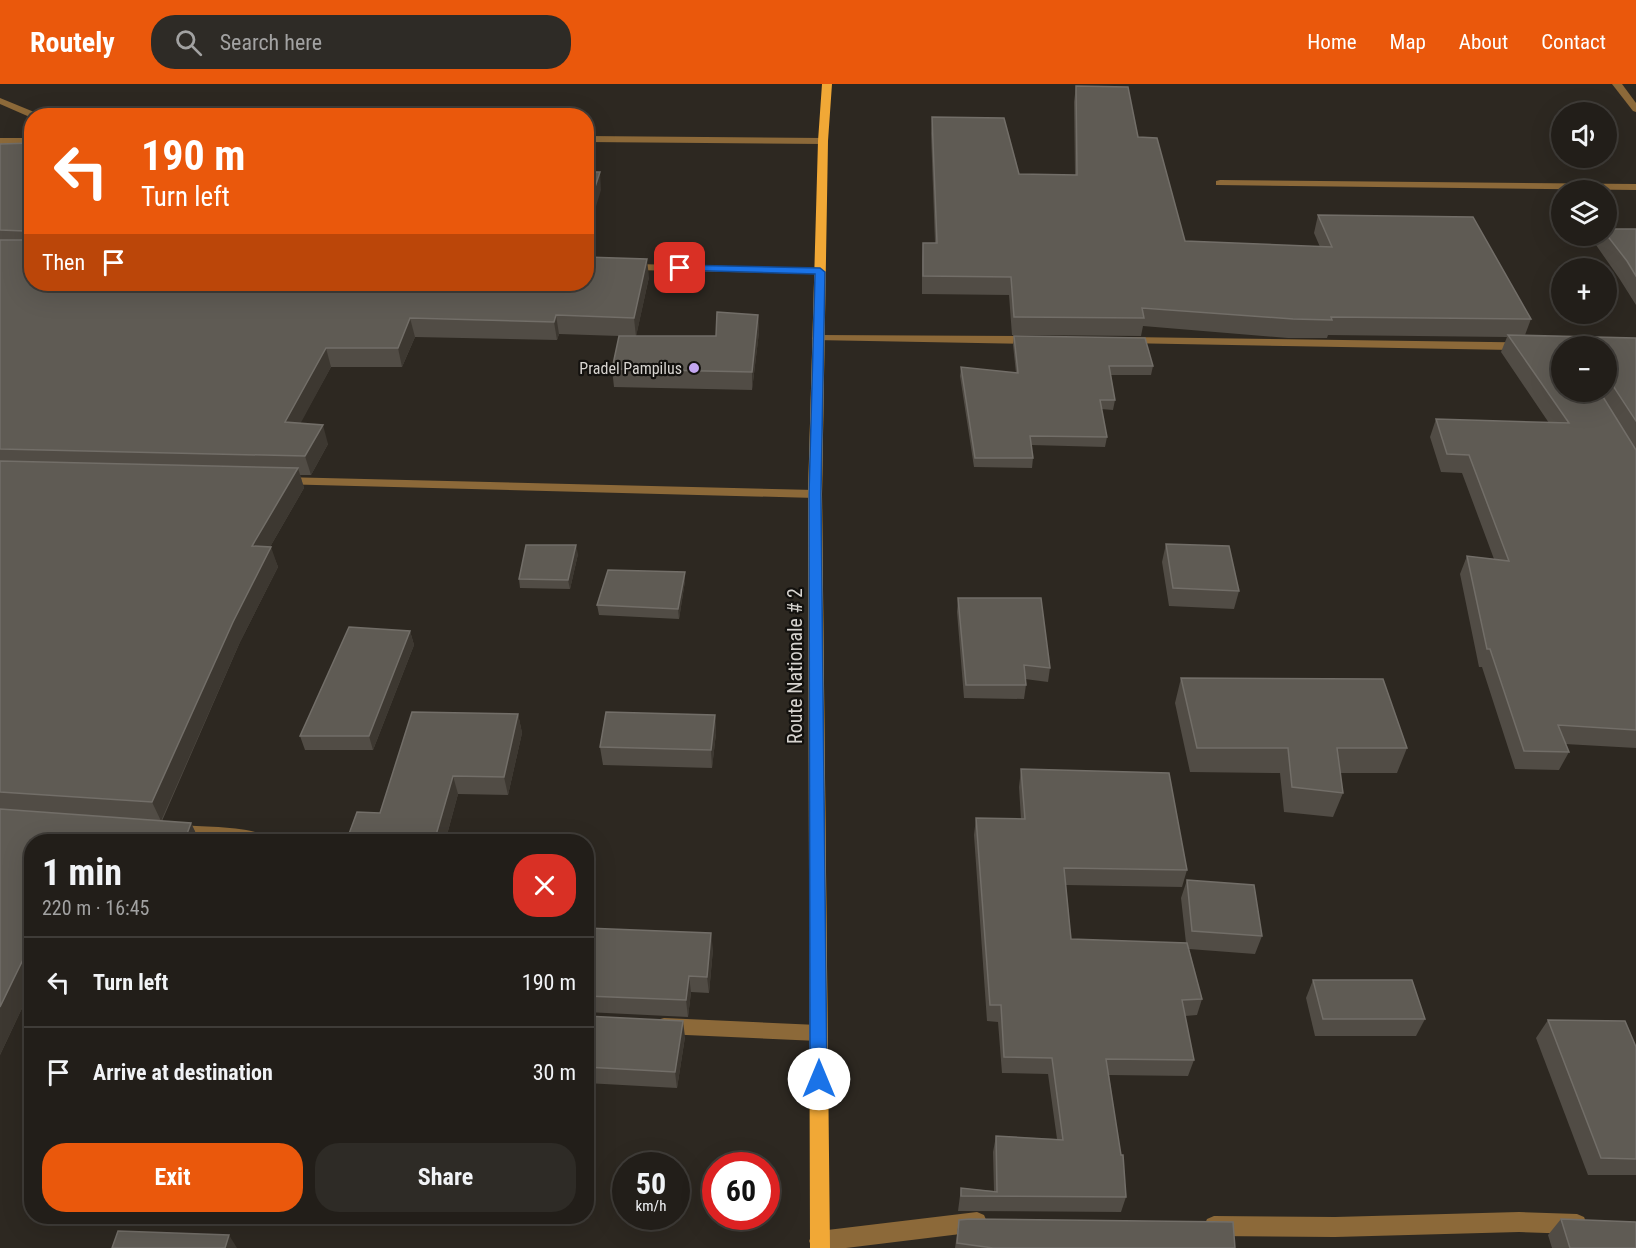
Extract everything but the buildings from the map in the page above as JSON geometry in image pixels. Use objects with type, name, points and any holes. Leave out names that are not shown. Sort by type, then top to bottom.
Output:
[{"type":"main road","name":"Route Nationale # 2","points":[[820,1244],[815,494],[823,141],[827,84]]},
{"type":"street","points":[[1617,84],[1632,97],[1636,109]]},
{"type":"street","points":[[0,101],[24,111]]},
{"type":"street","points":[[594,139],[823,141]]},
{"type":"street","points":[[0,141],[24,141]]},
{"type":"street","points":[[1220,183],[1636,186]]},
{"type":"street","points":[[594,266],[820,272]]},
{"type":"street","points":[[818,338],[1041,340]]},
{"type":"street","points":[[1112,340],[1551,346]]},
{"type":"street","points":[[264,480],[815,494]]},
{"type":"street","points":[[163,831],[209,834]]},
{"type":"street","points":[[644,1025],[818,1033]]},
{"type":"street","points":[[820,1244],[967,1222],[1002,1222]]},
{"type":"street","points":[[1192,1225],[1335,1227],[1519,1222],[1601,1224]]},
{"type":"place","name":"Pradel Pampilus","points":[[694,368]]},
{"type":"route","points":[[680,268],[820,272],[815,494],[819,1079]]}]
